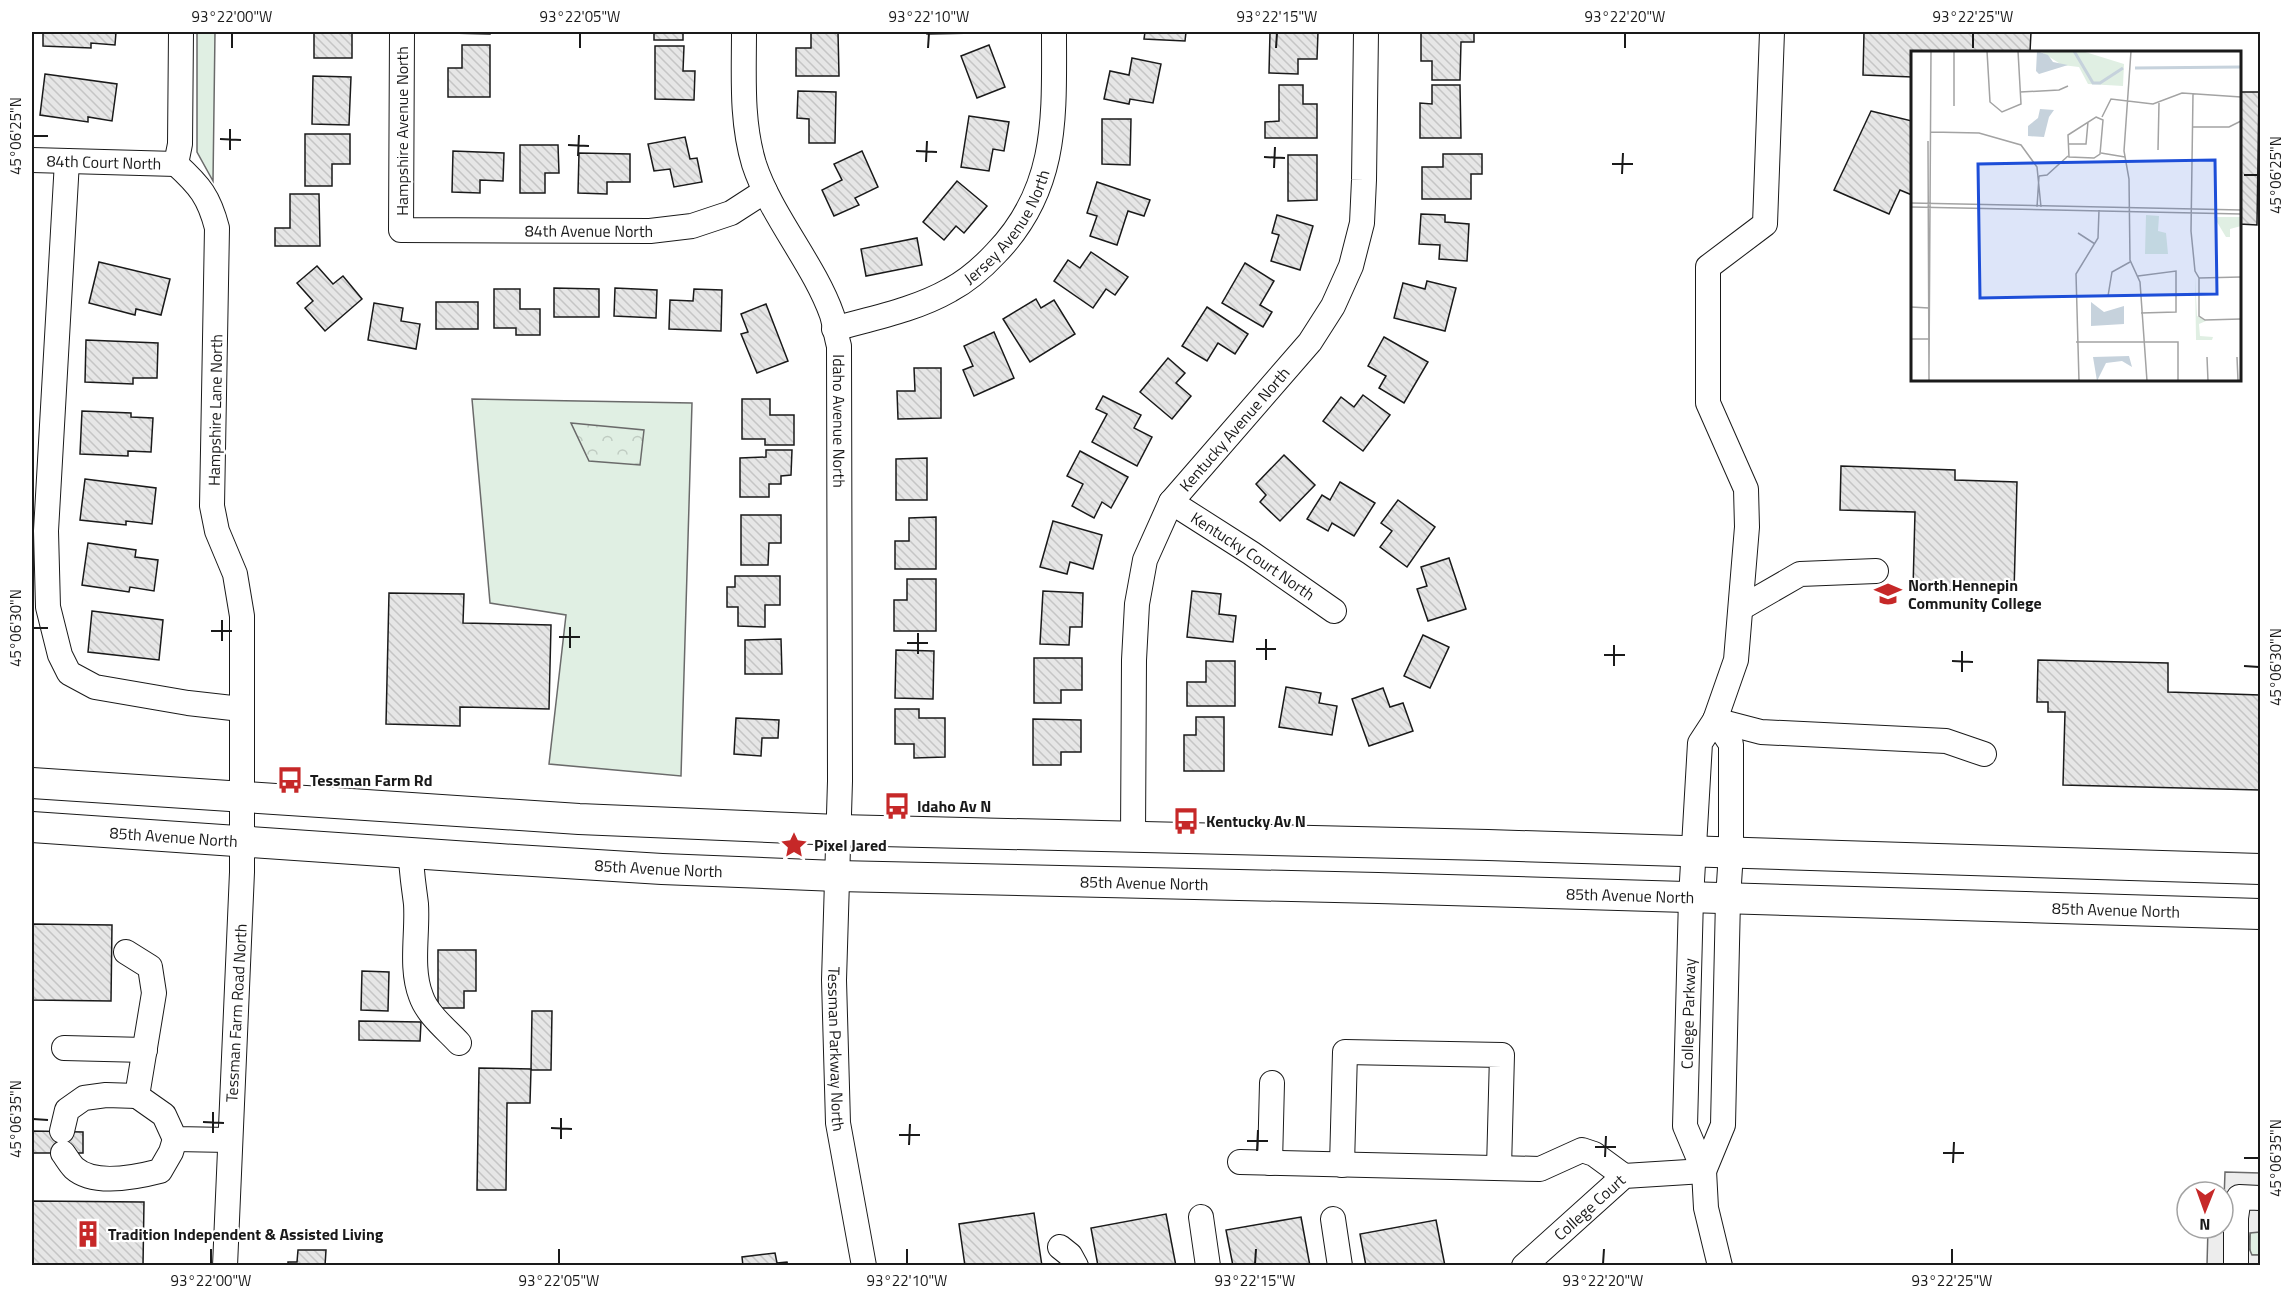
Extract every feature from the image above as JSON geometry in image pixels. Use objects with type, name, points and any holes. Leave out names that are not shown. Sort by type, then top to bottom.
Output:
[{"type":"main road","points":[[32,783],[567,818],[838,830],[1731,852],[2260,869]]},
{"type":"main road","name":"85th Avenue North","points":[[32,827],[650,868],[837,876],[2260,914]]},
{"type":"main road","points":[[2088,909],[2154,928],[2260,931]]},
{"type":"street","points":[[176,164],[180,144],[181,32]]},
{"type":"street","name":"Hampshire Avenue North","points":[[401,230],[402,32]]},
{"type":"street","name":"Idaho Avenue North","points":[[744,32],[744,104],[747,134],[754,164],[765,191],[832,316],[839,346],[841,377],[838,830]]},
{"type":"street","name":"Jersey Avenue North","points":[[834,329],[913,307],[951,290],[984,266],[1013,236],[1035,200],[1047,161],[1054,119],[1054,32]]},
{"type":"street","name":"Kentucky Avenue North","points":[[1133,837],[1134,660],[1137,604],[1145,560],[1171,502],[1310,342],[1333,306],[1351,266],[1362,223],[1366,32]]},
{"type":"street","name":"College Parkway","points":[[1720,1266],[1706,1208],[1704,1171],[1685,1126],[1691,898],[1701,743],[1715,720],[1736,660],[1747,526],[1746,489],[1708,403],[1708,267],[1766,225],[1772,32]]},
{"type":"street","name":"84th Court North","points":[[32,160],[176,164]]},
{"type":"street","points":[[67,161],[46,531],[48,607],[60,655],[69,673],[96,687],[188,703],[241,709]]},
{"type":"street","name":"Hampshire Lane North","points":[[176,164],[199,188],[211,205],[217,228],[212,506],[217,531],[240,592],[242,616],[241,797]]},
{"type":"street","name":"84th Avenue North","points":[[401,230],[650,231],[692,226],[731,213],[765,191]]},
{"type":"street","name":"Kentucky Court North","points":[[1171,502],[1251,553],[1334,611]]},
{"type":"street","points":[[1741,608],[1800,574],[1876,571]]},
{"type":"street","points":[[1715,720],[1761,732],[1947,741],[1984,754]]},
{"type":"street","name":"College Parkway","points":[[1704,1171],[1723,1125],[1731,852],[1731,744],[1715,720]]},
{"type":"street","name":"Tessman Farm Road North","points":[[225,1266],[239,977],[241,797]]},
{"type":"street","name":"Tessman Parkway North","points":[[838,830],[834,980],[838,1123],[864,1266]]},
{"type":"street","points":[[411,853],[416,904],[417,977],[421,997],[436,1019],[459,1043]]},
{"type":"street","points":[[126,952],[150,967],[154,993],[137,1096]]},
{"type":"street","points":[[64,1048],[145,1050]]},
{"type":"street","points":[[1342,1165],[1345,1052],[1356,1052],[1502,1055],[1499,1168]]},
{"type":"street","points":[[1270,1163],[1272,1083]]},
{"type":"street","points":[[106,1095],[137,1096],[164,1115],[175,1139],[171,1152],[160,1171],[129,1179],[98,1178],[75,1169],[62,1142],[67,1110],[84,1098],[106,1095]]},
{"type":"street","points":[[175,1139],[230,1140]]},
{"type":"street","points":[[1240,1162],[1540,1169],[1582,1150],[1594,1154],[1624,1176]]},
{"type":"street","name":"College Court","points":[[1524,1266],[1624,1176],[1704,1171]]},
{"type":"street","points":[[2236,1266],[2236,1218],[2239,1197],[2260,1198]]},
{"type":"street","points":[[1201,1217],[1208,1266]]},
{"type":"street","points":[[1333,1219],[1340,1266]]},
{"type":"street","points":[[1060,1247],[1070,1255],[1076,1266]]},
{"type":"green space","points":[[197,32],[215,32],[213,181],[197,152]]},
{"type":"green space","points":[[472,399],[692,403],[681,776],[549,764],[566,615],[490,603]]},
{"type":"green space","points":[[571,423],[644,430],[640,465],[589,461]]},
{"type":"green space","points":[[2260,1232],[2260,1255],[2250,1253],[2250,1233]]},
{"type":"shaded area","points":[[2225,1172],[2260,1173],[2260,1232],[2250,1233],[2249,1248],[2252,1255],[2260,1255],[2260,1265],[2207,1265],[2208,1240],[2235,1240],[2235,1180],[2225,1180]]},
{"type":"building","points":[[43,32],[116,32],[115,45],[91,43],[91,48],[43,46]]},
{"type":"building","points":[[314,32],[352,32],[352,58],[314,58]]},
{"type":"building","points":[[490,32],[490,34],[449,33]]},
{"type":"building","points":[[654,32],[683,32],[683,40],[654,40]]},
{"type":"building","points":[[811,32],[838,32],[839,76],[796,76],[796,48],[811,48]]},
{"type":"building","points":[[927,32],[976,32],[976,33],[927,34]]},
{"type":"building","points":[[1145,32],[1186,32],[1185,41],[1144,39]]},
{"type":"building","points":[[1270,32],[1318,32],[1317,59],[1298,59],[1298,74],[1269,73]]},
{"type":"building","points":[[1421,32],[1474,32],[1474,42],[1461,42],[1460,80],[1432,80],[1432,61],[1421,61]]},
{"type":"building","points":[[1864,32],[2031,32],[2030,51],[1911,51],[1911,77],[1863,75]]},
{"type":"building","points":[[462,45],[490,45],[490,97],[448,97],[448,68],[462,68]]},
{"type":"building","points":[[989,45],[1005,87],[977,98],[961,56]]},
{"type":"building","points":[[655,46],[684,46],[683,71],[695,71],[694,100],[655,99]]},
{"type":"building","points":[[1132,58],[1161,64],[1153,103],[1130,99],[1129,104],[1104,99],[1110,71],[1129,75]]},
{"type":"building","points":[[45,74],[117,84],[112,121],[88,117],[88,122],[40,115]]},
{"type":"building","points":[[313,76],[351,77],[349,125],[312,124]]},
{"type":"building","points":[[1279,85],[1303,85],[1303,104],[1317,104],[1317,138],[1265,138],[1265,122],[1279,121]]},
{"type":"building","points":[[1432,85],[1460,85],[1461,138],[1420,138],[1420,103],[1432,104]]},
{"type":"building","points":[[798,91],[836,92],[835,143],[809,143],[809,119],[797,118]]},
{"type":"building","points":[[2241,92],[2259,92],[2257,225],[2241,224]]},
{"type":"building","points":[[1871,111],[1911,121],[1911,195],[1900,190],[1889,214],[1834,190]]},
{"type":"building","points":[[969,116],[1009,122],[1004,151],[993,149],[989,171],[961,167]]},
{"type":"building","points":[[1102,119],[1131,119],[1130,165],[1102,164]]},
{"type":"building","points":[[305,134],[350,134],[350,164],[332,164],[332,186],[305,186]]},
{"type":"building","points":[[685,137],[690,159],[697,158],[702,182],[674,187],[670,169],[654,171],[648,144]]},
{"type":"building","points":[[520,145],[558,145],[559,173],[545,173],[545,193],[520,193]]},
{"type":"building","points":[[453,151],[504,153],[503,181],[480,180],[480,193],[452,192]]},
{"type":"building","points":[[862,151],[878,187],[855,198],[859,205],[834,216],[822,190],[842,180],[834,164]]},
{"type":"building","points":[[579,153],[630,154],[630,182],[607,182],[607,194],[578,193]]},
{"type":"building","points":[[1443,154],[1482,154],[1482,174],[1471,174],[1471,199],[1422,199],[1422,167],[1443,167]]},
{"type":"building","points":[[1288,155],[1317,155],[1317,200],[1288,201]]},
{"type":"building","points":[[957,181],[987,206],[964,233],[956,226],[944,240],[923,222]]},
{"type":"building","points":[[1097,182],[1150,200],[1144,216],[1128,211],[1117,245],[1090,236],[1097,216],[1087,213]]},
{"type":"building","points":[[290,194],[319,194],[320,246],[275,246],[275,228],[290,228]]},
{"type":"building","points":[[1421,214],[1445,215],[1445,222],[1469,224],[1467,261],[1439,259],[1440,245],[1419,244]]},
{"type":"building","points":[[1277,215],[1313,226],[1300,270],[1271,261],[1279,235],[1272,233]]},
{"type":"building","points":[[917,238],[922,265],[866,276],[861,249]]},
{"type":"building","points":[[1091,252],[1128,277],[1115,295],[1106,289],[1093,308],[1054,281],[1068,260],[1080,268]]},
{"type":"building","points":[[99,262],[170,279],[161,315],[136,309],[135,315],[89,303]]},
{"type":"building","points":[[1245,263],[1274,281],[1260,305],[1272,312],[1263,327],[1222,303]]},
{"type":"building","points":[[317,266],[333,284],[343,276],[362,299],[325,331],[305,308],[313,301],[297,283]]},
{"type":"building","points":[[1427,281],[1456,288],[1445,331],[1394,318],[1403,283],[1425,289]]},
{"type":"building","points":[[554,288],[599,289],[599,317],[554,317]]},
{"type":"building","points":[[615,288],[657,290],[656,318],[614,316]]},
{"type":"building","points":[[494,289],[520,289],[520,309],[540,309],[540,335],[516,335],[516,328],[494,328]]},
{"type":"building","points":[[694,289],[722,290],[721,331],[669,329],[670,300],[693,301]]},
{"type":"building","points":[[1036,299],[1041,308],[1054,300],[1075,334],[1030,362],[1003,319]]},
{"type":"building","points":[[436,302],[478,302],[478,329],[436,329]]},
{"type":"building","points":[[374,303],[403,308],[401,321],[420,324],[416,349],[368,340]]},
{"type":"building","points":[[766,304],[788,361],[757,373],[741,334],[748,332],[741,314]]},
{"type":"building","points":[[1207,307],[1248,334],[1235,354],[1218,343],[1207,361],[1182,346]]},
{"type":"building","points":[[994,332],[1014,378],[974,396],[963,370],[973,366],[964,346]]},
{"type":"building","points":[[1384,337],[1428,362],[1404,403],[1379,388],[1386,376],[1368,366]]},
{"type":"building","points":[[86,340],[158,343],[157,378],[133,378],[133,384],[85,382]]},
{"type":"building","points":[[1168,358],[1185,373],[1176,383],[1191,396],[1172,419],[1140,392]]},
{"type":"building","points":[[914,368],[941,368],[941,418],[898,419],[897,391],[915,391]]},
{"type":"building","points":[[1363,395],[1390,415],[1363,451],[1323,421],[1341,397],[1354,407]]},
{"type":"building","points":[[1103,396],[1141,415],[1134,428],[1152,437],[1137,466],[1092,442],[1107,414],[1096,409]]},
{"type":"building","points":[[742,399],[770,399],[770,415],[794,415],[794,445],[765,445],[765,439],[742,439]]},
{"type":"building","points":[[82,411],[131,413],[131,417],[153,418],[151,452],[128,451],[128,456],[80,454]]},
{"type":"building","points":[[766,450],[792,450],[791,475],[781,476],[781,484],[769,484],[769,497],[740,497],[740,458],[766,457]]},
{"type":"building","points":[[1080,451],[1128,477],[1111,508],[1102,502],[1094,518],[1072,506],[1083,484],[1067,476]]},
{"type":"building","points":[[1284,455],[1315,485],[1280,521],[1260,502],[1266,495],[1256,484]]},
{"type":"building","points":[[927,458],[927,500],[896,500],[896,459]]},
{"type":"building","points":[[1841,466],[1955,470],[1955,480],[2017,482],[2014,592],[1913,589],[1915,512],[1840,510]]},
{"type":"building","points":[[85,479],[156,488],[152,524],[126,521],[126,525],[80,520]]},
{"type":"building","points":[[1340,482],[1375,503],[1354,536],[1332,523],[1328,531],[1307,519],[1322,495],[1330,500]]},
{"type":"building","points":[[1398,500],[1435,527],[1407,567],[1380,547],[1392,531],[1381,523]]},
{"type":"building","points":[[741,515],[781,515],[781,543],[769,543],[768,565],[741,565]]},
{"type":"building","points":[[936,517],[936,569],[895,569],[895,541],[909,541],[909,518]]},
{"type":"building","points":[[1053,521],[1102,535],[1093,569],[1070,562],[1067,574],[1040,567]]},
{"type":"building","points":[[88,543],[136,550],[135,557],[158,560],[154,591],[130,587],[129,592],[82,585]]},
{"type":"building","points":[[1449,558],[1466,609],[1428,621],[1417,589],[1427,586],[1421,567]]},
{"type":"building","points":[[735,576],[780,576],[780,605],[765,605],[765,627],[738,626],[738,607],[727,607],[727,587],[735,587]]},
{"type":"building","points":[[907,579],[936,579],[936,631],[894,631],[894,600],[907,600]]},
{"type":"building","points":[[1043,591],[1083,593],[1082,627],[1070,627],[1069,645],[1040,644]]},
{"type":"building","points":[[1192,591],[1221,594],[1219,614],[1236,616],[1233,642],[1187,637]]},
{"type":"building","points":[[389,593],[464,594],[463,623],[551,625],[549,709],[460,707],[460,726],[386,724]]},
{"type":"building","points":[[92,611],[163,620],[159,660],[88,652]]},
{"type":"building","points":[[1423,635],[1449,647],[1430,688],[1404,676]]},
{"type":"building","points":[[781,639],[782,674],[745,674],[745,640]]},
{"type":"building","points":[[896,650],[934,651],[933,699],[895,698]]},
{"type":"building","points":[[1034,658],[1082,658],[1082,690],[1061,690],[1061,703],[1034,703]]},
{"type":"building","points":[[2038,660],[2168,663],[2168,692],[2260,695],[2260,790],[2063,785],[2065,712],[2048,712],[2048,702],[2037,702]]},
{"type":"building","points":[[1206,661],[1235,661],[1235,706],[1187,706],[1187,682],[1206,682]]},
{"type":"building","points":[[1286,687],[1321,693],[1319,703],[1337,706],[1332,735],[1279,727]]},
{"type":"building","points":[[1383,688],[1390,707],[1403,703],[1413,731],[1369,746],[1352,699]]},
{"type":"building","points":[[895,709],[919,709],[919,718],[945,718],[945,757],[914,758],[914,744],[895,744]]},
{"type":"building","points":[[1196,717],[1224,717],[1224,771],[1184,771],[1184,735],[1196,735]]},
{"type":"building","points":[[736,718],[779,720],[778,738],[762,738],[761,756],[734,754]]},
{"type":"building","points":[[1033,719],[1081,720],[1081,752],[1061,752],[1061,765],[1033,765]]},
{"type":"building","points":[[32,924],[112,925],[111,1001],[32,1000]]},
{"type":"building","points":[[438,950],[476,950],[476,991],[464,991],[464,1008],[438,1008]]},
{"type":"building","points":[[362,971],[389,972],[388,1011],[361,1010]]},
{"type":"building","points":[[532,1011],[552,1011],[551,1070],[531,1070]]},
{"type":"building","points":[[359,1021],[421,1022],[420,1041],[359,1040]]},
{"type":"building","points":[[479,1068],[531,1069],[530,1103],[507,1103],[506,1190],[477,1190]]},
{"type":"building","points":[[32,1131],[83,1132],[83,1153],[32,1153]]},
{"type":"building","name":"Tradition Independent & Assisted Living","points":[[32,1201],[144,1202],[143,1266],[32,1266]]},
{"type":"building","points":[[1034,1213],[1042,1266],[965,1266],[959,1224]]},
{"type":"building","points":[[1166,1214],[1176,1266],[1098,1266],[1091,1228]]},
{"type":"building","points":[[1301,1217],[1310,1266],[1233,1266],[1226,1230]]},
{"type":"building","points":[[1436,1220],[1445,1266],[1366,1266],[1360,1234]]},
{"type":"building","points":[[298,1250],[326,1250],[325,1266],[288,1266],[288,1262],[297,1262]]},
{"type":"building","points":[[775,1253],[777,1263],[787,1262],[788,1266],[743,1266],[742,1257]]},
{"type":"place","name":"North Hennepin Community College","points":[[1888,594]]},
{"type":"place","name":"Tessman Farm Rd","points":[[290,780]]},
{"type":"place","name":"Idaho Av N","points":[[897,806]]},
{"type":"place","name":"Kentucky Av N","points":[[1186,821]]},
{"type":"place","name":"Pixel Jared","points":[[794,845]]},
{"type":"place","name":"Tradition Independent & Assisted Living","points":[[88,1234]]}]
